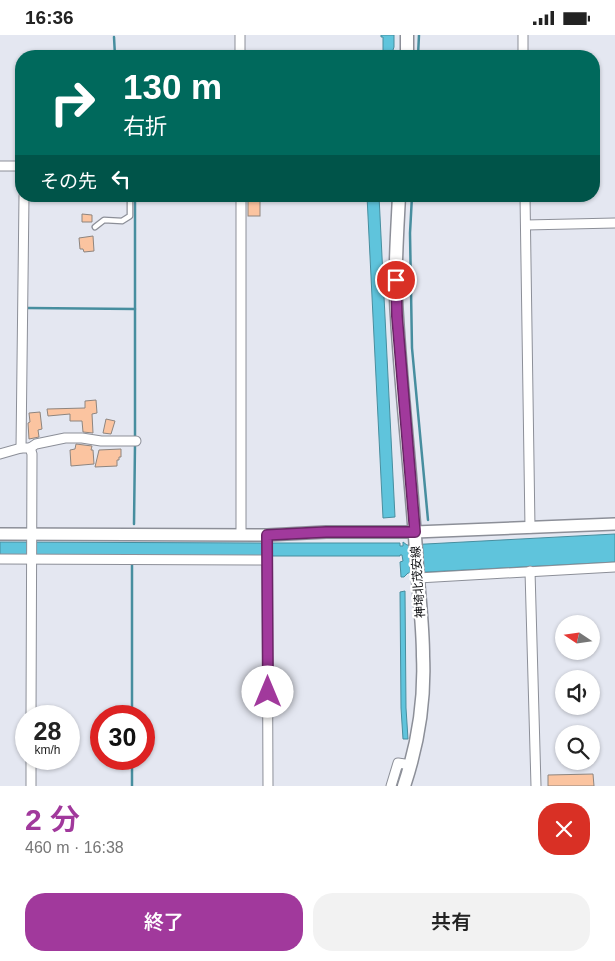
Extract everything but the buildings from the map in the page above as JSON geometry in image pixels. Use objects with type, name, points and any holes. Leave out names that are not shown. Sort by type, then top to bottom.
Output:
[{"type":"main road","points":[[407,35],[407,50]]},
{"type":"main road","name":"神埼北茂安線","points":[[399,202],[396,244],[397,316],[424,657],[422,705],[417,740],[404,786]]},
{"type":"street","points":[[240,35],[240,50]]},
{"type":"street","points":[[523,35],[523,50]]},
{"type":"street","points":[[0,166],[15,166]]},
{"type":"street","points":[[24,202],[26,448],[32,453],[31,705]]},
{"type":"street","points":[[241,202],[241,534]]},
{"type":"street","points":[[525,202],[530,527]]},
{"type":"street","points":[[526,225],[615,223]]},
{"type":"street","points":[[0,454],[65,438],[136,441]]},
{"type":"street","points":[[0,535],[32,537],[267,535],[326,532],[415,536],[530,527],[615,524]]},
{"type":"street","points":[[267,535],[268,786]]},
{"type":"street","points":[[0,559],[267,553]]},
{"type":"street","points":[[418,578],[615,567]]},
{"type":"street","points":[[530,571],[536,786]]},
{"type":"street","points":[[391,786],[398,763],[411,765]]},
{"type":"street","points":[[31,770],[31,786]]},
{"type":"lane","points":[[95,227],[104,220],[122,221],[130,216],[130,202]]},
{"type":"water","points":[[381,35],[394,35],[393,50],[383,50],[383,37]]},
{"type":"water","points":[[367,202],[379,202],[395,517],[383,518]]},
{"type":"water","points":[[615,534],[615,562],[408,573],[404,577],[401,577],[400,562],[403,561],[402,555],[272,556],[272,551],[263,551],[262,556],[0,555],[0,542],[262,543],[262,548],[271,548],[272,543],[400,543],[400,546],[403,546],[403,542],[407,545]]},
{"type":"water","points":[[405,591],[408,739],[403,739],[401,708],[400,592]]},
{"type":"waterway","points":[[418,50],[419,35]]},
{"type":"waterway","points":[[114,37],[115,50]]},
{"type":"waterway","points":[[135,202],[135,438]]},
{"type":"waterway","points":[[412,202],[410,233],[412,348],[428,520]]},
{"type":"waterway","points":[[28,308],[135,309]]},
{"type":"waterway","points":[[134,524],[135,445]]},
{"type":"waterway","points":[[132,565],[132,705]]},
{"type":"waterway","points":[[132,770],[132,786]]},
{"type":"route","points":[[268,692],[267,535],[326,532],[415,532],[397,316],[396,280]]}]
